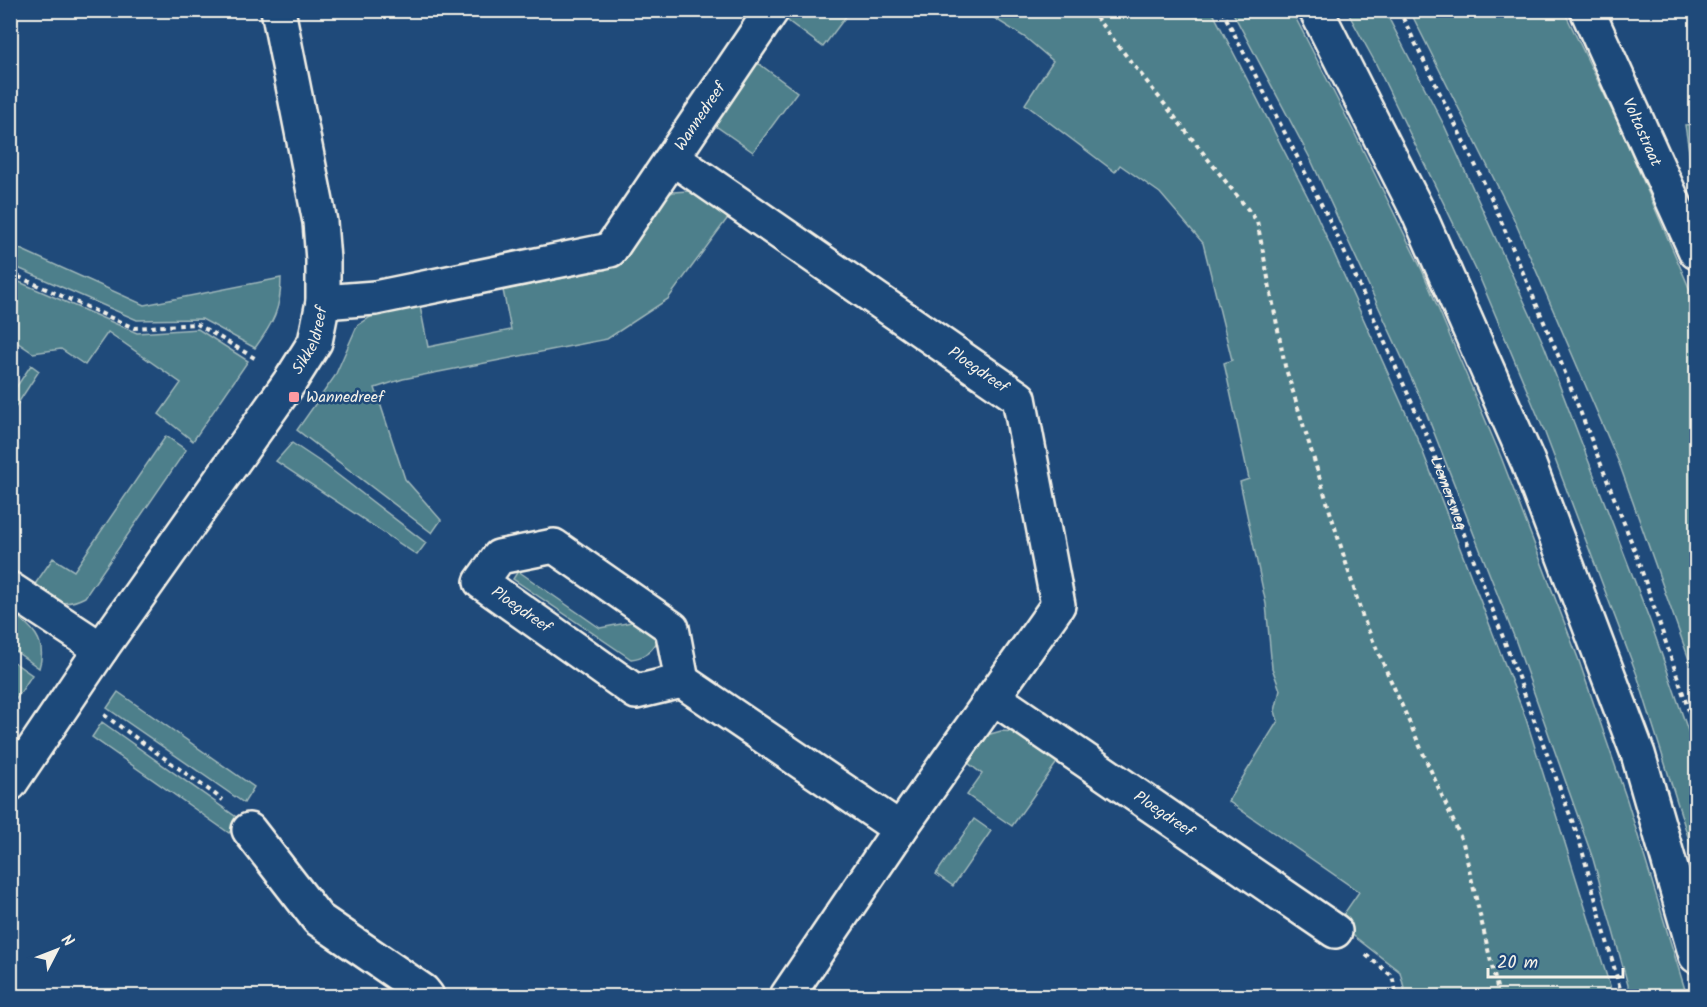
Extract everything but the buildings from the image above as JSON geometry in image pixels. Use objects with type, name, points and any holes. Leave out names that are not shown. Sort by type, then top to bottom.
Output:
[{"type":"street","name":"Sikkeldreef","points":[[10,784],[101,649],[291,380],[315,342],[323,302],[320,222],[278,10]]},
{"type":"street","name":"Wannedreef","points":[[323,302],[375,298],[610,250],[674,159],[772,10]]},
{"type":"street","points":[[1316,10],[1418,212],[1528,462],[1638,754],[1696,956]]},
{"type":"street","name":"Voltastraat","points":[[1587,10],[1696,252]]},
{"type":"street","name":"Ploegdreef","points":[[674,159],[1019,398],[1058,605],[900,829],[787,996]]},
{"type":"street","name":"Ploegdreef","points":[[554,546],[672,628],[682,681],[636,692],[481,582],[499,557],[554,546]]},
{"type":"street","points":[[10,590],[101,649]]},
{"type":"street","points":[[682,681],[900,829]]},
{"type":"street","name":"Ploegdreef","points":[[993,697],[1335,931]]},
{"type":"street","points":[[249,831],[318,919],[427,996]]},
{"type":"path","points":[[1090,10],[1257,221],[1285,366],[1363,618],[1464,843],[1499,996]]},
{"type":"path","name":"Liemersweg","points":[[1222,10],[1334,229],[1429,441],[1580,839],[1622,996]]},
{"type":"path","points":[[1399,10],[1490,195],[1553,344],[1635,551],[1696,732]]},
{"type":"path","points":[[10,273],[134,328],[197,324],[291,380]]},
{"type":"path","points":[[71,694],[241,813],[249,831]]},
{"type":"path","points":[[1335,931],[1392,976],[1397,996]]},
{"type":"green space","points":[[789,11],[850,11],[823,47],[784,18]]},
{"type":"green space","points":[[983,11],[1212,11],[1313,207],[1419,442],[1526,719],[1613,996],[1406,996],[1400,972],[1346,930],[1341,918],[1359,892],[1228,801],[1278,721],[1275,711],[1280,690],[1272,668],[1266,604],[1240,482],[1249,479],[1224,363],[1232,360],[1203,243],[1160,193],[1120,165],[1115,172],[1025,104],[1053,61],[1026,38]]},
{"type":"green space","points":[[1232,11],[1292,11],[1422,270],[1501,457],[1578,658],[1627,800],[1687,996],[1631,996],[1593,859],[1515,639],[1420,397],[1311,160]]},
{"type":"green space","points":[[1347,11],[1385,11],[1445,127],[1544,345],[1650,621],[1696,754],[1696,862],[1637,675],[1545,433],[1479,276],[1375,62]]},
{"type":"green space","points":[[1410,11],[1564,11],[1621,129],[1696,304],[1696,679],[1619,463],[1513,217]]},
{"type":"green space","points":[[758,63],[797,92],[753,152],[713,124]]},
{"type":"green space","points":[[1696,124],[1696,183],[1694,184],[1685,125]]},
{"type":"green space","points":[[688,191],[700,194],[730,215],[668,299],[607,339],[403,379],[375,388],[405,479],[441,520],[432,533],[297,430],[335,376],[357,326],[375,314],[420,306],[428,347],[511,330],[503,290],[605,270],[621,261],[665,196],[673,192]]},
{"type":"green space","points":[[11,245],[144,305],[281,278],[278,307],[267,331],[255,348],[202,319],[137,320],[11,265]]},
{"type":"green space","points":[[10,278],[137,333],[198,329],[248,361],[193,441],[159,414],[181,383],[108,332],[85,365],[61,349],[33,353],[11,338]]},
{"type":"green space","points":[[31,365],[39,371],[11,414],[11,395]]},
{"type":"green space","points":[[166,436],[186,450],[85,597],[77,601],[58,602],[33,587],[53,558],[74,571]]},
{"type":"green space","points":[[292,443],[325,465],[426,543],[417,555],[276,461]]},
{"type":"green space","points":[[518,571],[600,628],[637,621],[655,633],[657,642],[646,654],[631,659],[513,579]]},
{"type":"green space","points":[[11,612],[36,635],[41,649],[39,668],[11,648]]},
{"type":"green space","points":[[12,661],[32,675],[11,707],[10,664]]},
{"type":"green space","points":[[118,692],[254,787],[244,803],[107,708]]},
{"type":"green space","points":[[102,722],[239,819],[229,833],[92,737]]},
{"type":"green space","points":[[1001,731],[1018,732],[1058,761],[1012,826],[967,795],[982,774],[967,762],[987,735]]},
{"type":"green space","points":[[974,819],[991,831],[953,886],[936,874]]},
{"type":"place","name":"Wannedreef","points":[[294,397]]}]
